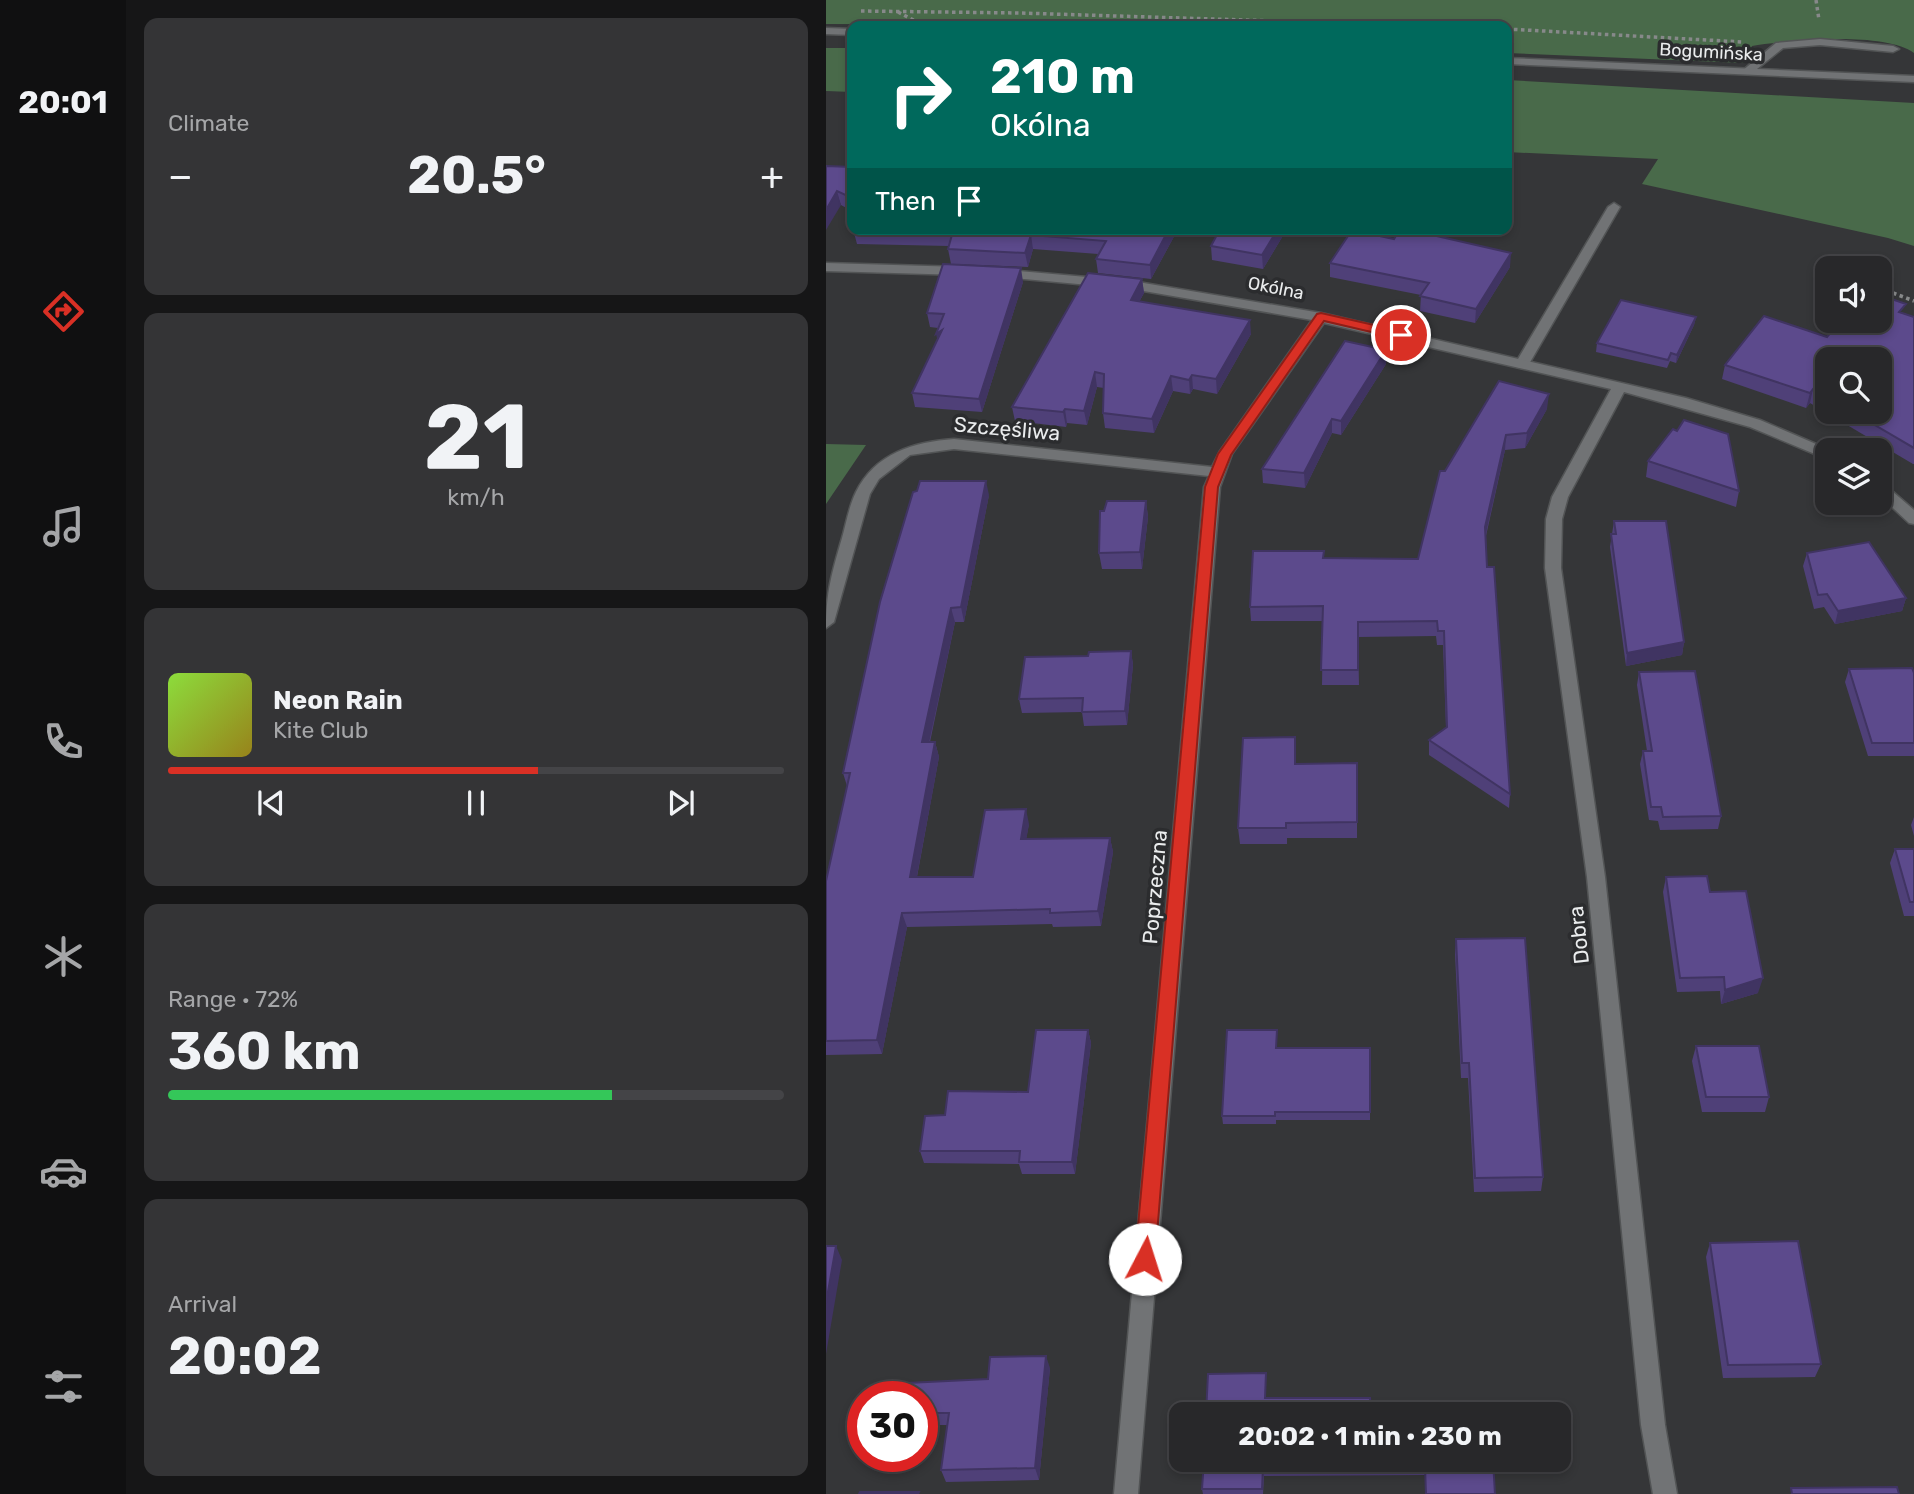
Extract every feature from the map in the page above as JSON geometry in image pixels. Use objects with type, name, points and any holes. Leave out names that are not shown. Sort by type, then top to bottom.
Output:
[{"type":"street","points":[[826,31],[847,32]]},
{"type":"street","points":[[1748,71],[1780,45],[1820,42],[1893,49]]},
{"type":"street","name":"Bogumińska","points":[[1512,61],[1914,79]]},
{"type":"street","points":[[1522,364],[1614,207]]},
{"type":"street","name":"Okólna","points":[[826,267],[1067,276],[1184,291],[1321,317],[1619,387],[1751,422],[1815,449]]},
{"type":"street","name":"Poprzeczna","points":[[1126,1494],[1179,889],[1204,554],[1212,487],[1216,472],[1238,434],[1321,317]]},
{"type":"street","name":"Dobra","points":[[1619,387],[1560,497],[1554,519],[1553,568],[1596,877],[1653,1425],[1665,1494]]},
{"type":"street","name":"Szczęśliwa","points":[[826,622],[862,494],[873,476],[905,452],[927,446],[980,445],[1216,472]]},
{"type":"street","points":[[1892,499],[1914,519]]},
{"type":"path","points":[[1816,0],[1820,26]]},
{"type":"path","points":[[915,21],[896,11],[1257,21]]},
{"type":"path","points":[[1512,29],[1780,45]]},
{"type":"path","points":[[1892,293],[1914,301]]},
{"type":"green space","points":[[826,0],[1914,0],[1914,53],[1900,46],[1881,42],[1836,39],[1752,46],[1744,63],[1512,53],[1512,21],[847,21],[847,24],[826,24]]},
{"type":"green space","points":[[826,48],[847,48],[847,92],[826,91]]},
{"type":"green space","points":[[1512,80],[1914,103],[1914,246],[1642,184],[1658,159],[1512,152]]},
{"type":"green space","points":[[826,444],[866,445],[826,504]]},
{"type":"building","points":[[826,166],[847,167],[847,196],[837,191],[826,210]]},
{"type":"building","points":[[952,235],[1031,235],[1025,253],[948,249]]},
{"type":"building","points":[[1031,235],[1166,235],[1150,265],[1096,259],[1106,241]]},
{"type":"building","points":[[1217,235],[1274,235],[1262,255],[1211,246]]},
{"type":"building","points":[[1349,235],[1375,235],[1394,239],[1396,235],[1432,235],[1511,253],[1476,309],[1420,296],[1429,283],[1330,263]]},
{"type":"building","points":[[943,264],[1021,268],[979,399],[912,393],[942,330],[936,334],[944,314],[927,313]]},
{"type":"building","points":[[1088,273],[1142,279],[1131,300],[1250,320],[1216,379],[1192,375],[1189,380],[1171,376],[1152,419],[1103,413],[1104,374],[1095,372],[1084,411],[1065,409],[1063,412],[1012,407]]},
{"type":"building","points":[[1892,299],[1906,304],[1899,312],[1914,317],[1914,448],[1873,424],[1892,424],[1892,347],[1815,347],[1815,390],[1810,393],[1725,365],[1764,316],[1827,337],[1830,333],[1892,333]]},
{"type":"building","points":[[1621,300],[1696,317],[1677,355],[1671,353],[1668,360],[1597,343]]},
{"type":"building","points":[[1345,341],[1386,350],[1341,421],[1332,419],[1304,473],[1262,469]]},
{"type":"building","points":[[1499,381],[1549,394],[1527,433],[1506,435],[1485,527],[1487,567],[1494,567],[1510,794],[1429,740],[1447,727],[1444,631],[1438,631],[1437,621],[1358,622],[1358,670],[1321,670],[1323,606],[1250,607],[1253,551],[1324,551],[1323,558],[1418,559],[1440,471],[1445,471]]},
{"type":"building","points":[[1684,420],[1728,434],[1739,491],[1648,461],[1673,429],[1677,431]]},
{"type":"building","points":[[920,481],[986,481],[961,607],[951,608],[922,742],[935,742],[910,877],[973,877],[985,810],[1026,809],[1021,839],[1110,838],[1098,911],[1050,913],[1050,909],[902,913],[877,1040],[826,1041],[826,881],[850,773],[843,773],[880,602],[913,492],[917,491]]},
{"type":"building","points":[[1107,501],[1146,501],[1140,552],[1099,553],[1100,511],[1104,511]]},
{"type":"building","points":[[1614,521],[1666,521],[1684,642],[1627,653],[1611,534],[1616,534]]},
{"type":"building","points":[[1869,542],[1906,598],[1838,611],[1827,594],[1818,595],[1807,553]]},
{"type":"building","points":[[1131,651],[1125,711],[1082,712],[1083,698],[1019,699],[1025,657],[1088,656],[1089,652]]},
{"type":"building","points":[[1912,668],[1914,743],[1872,743],[1849,669]]},
{"type":"building","points":[[1695,671],[1721,816],[1663,817],[1661,807],[1651,807],[1643,751],[1652,751],[1639,672]]},
{"type":"building","points":[[1295,737],[1295,764],[1357,763],[1357,822],[1286,823],[1286,828],[1238,828],[1243,738]]},
{"type":"building","points":[[1895,849],[1914,849],[1914,902],[1910,902]]},
{"type":"building","points":[[1707,876],[1710,892],[1746,891],[1763,978],[1725,990],[1724,977],[1680,978],[1666,877]]},
{"type":"building","points":[[1525,938],[1543,1177],[1475,1178],[1469,1063],[1462,1063],[1456,939]]},
{"type":"building","points":[[1036,1030],[1088,1030],[1072,1162],[1019,1162],[1020,1151],[920,1151],[925,1116],[945,1115],[948,1091],[1028,1092]]},
{"type":"building","points":[[1227,1030],[1277,1030],[1276,1048],[1370,1048],[1370,1112],[1275,1112],[1275,1116],[1222,1116]]},
{"type":"building","points":[[1696,1046],[1759,1046],[1769,1097],[1706,1097]]},
{"type":"building","points":[[1798,1241],[1821,1364],[1728,1365],[1710,1243]]},
{"type":"building","points":[[826,1246],[836,1246],[826,1303]]},
{"type":"building","points":[[1046,1356],[1035,1468],[941,1470],[949,1413],[938,1413],[938,1381],[988,1379],[990,1357]]},
{"type":"building","points":[[1266,1373],[1265,1398],[1370,1398],[1370,1402],[1207,1402],[1208,1374]]},
{"type":"building","points":[[1203,1472],[1263,1472],[1262,1489],[1202,1489]]},
{"type":"building","points":[[1425,1472],[1494,1472],[1495,1494],[1426,1494]]},
{"type":"building","points":[[1897,1487],[1899,1494],[1792,1494],[1791,1488]]},
{"type":"building","points":[[860,1492],[919,1492],[859,1494]]},
{"type":"route","points":[[1145,1259],[1179,889],[1205,541],[1216,472],[1238,434],[1321,317],[1401,335]]}]
